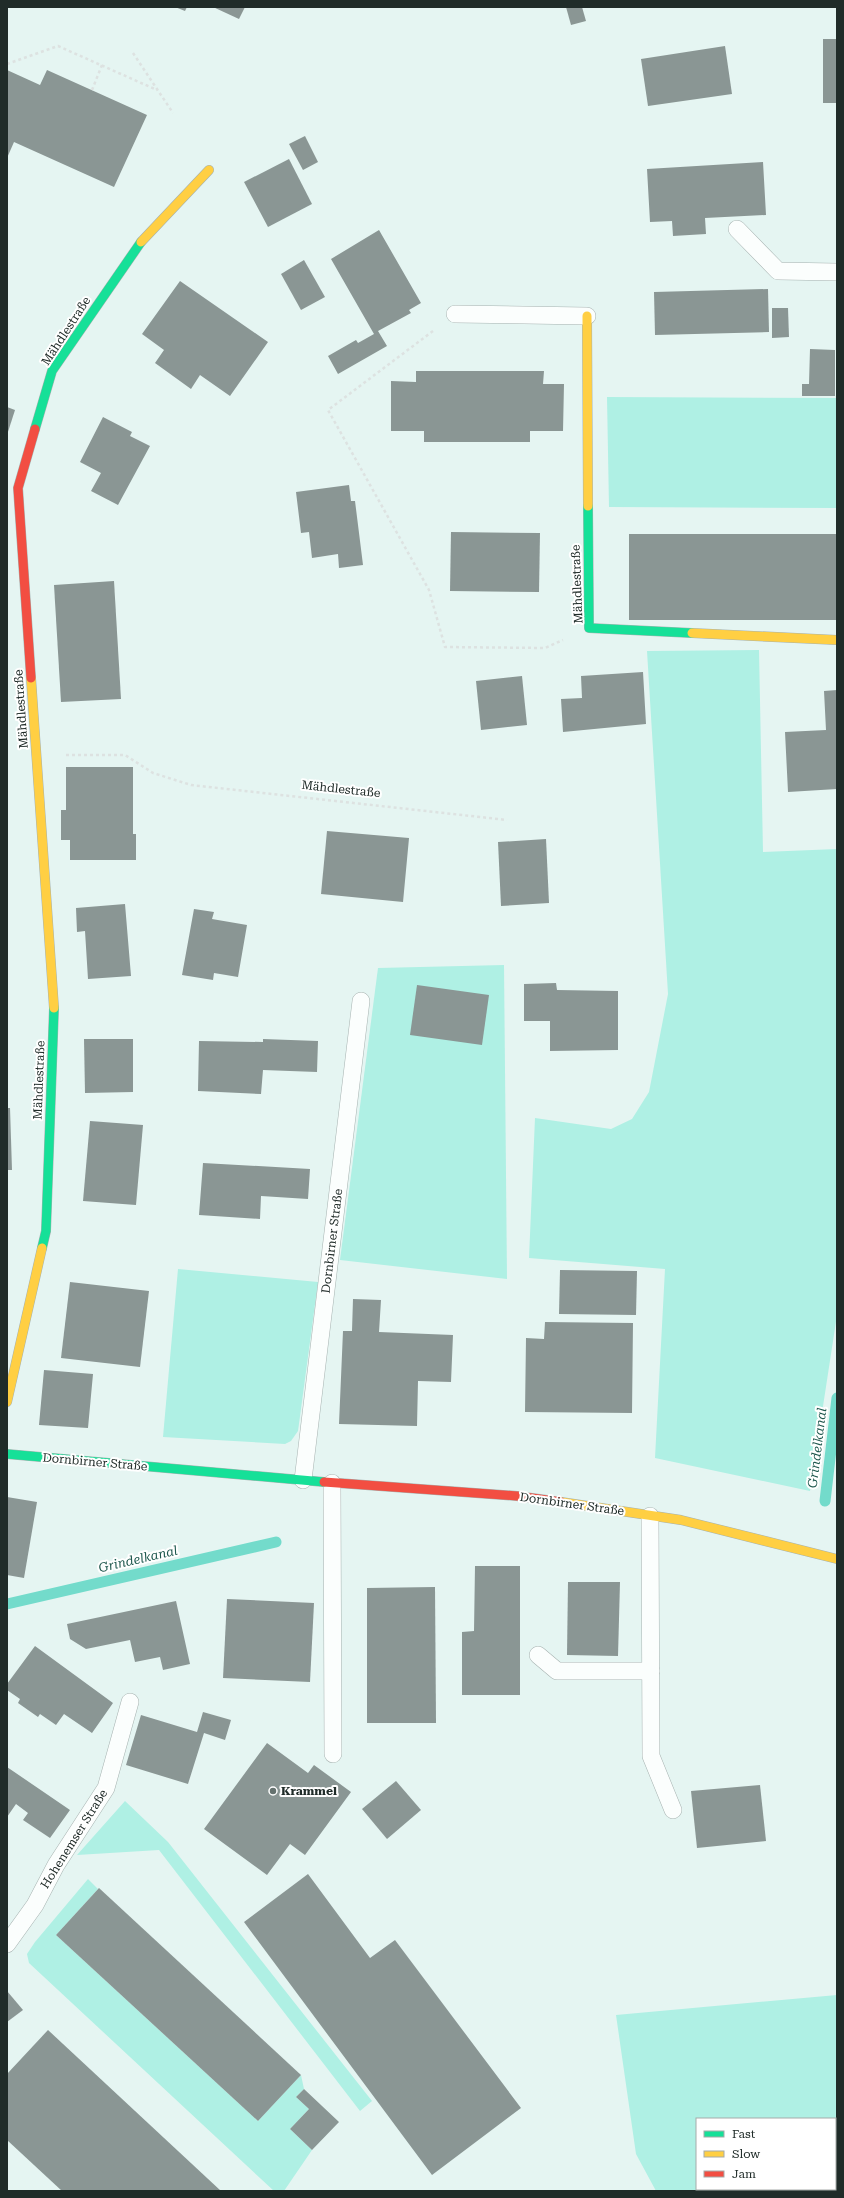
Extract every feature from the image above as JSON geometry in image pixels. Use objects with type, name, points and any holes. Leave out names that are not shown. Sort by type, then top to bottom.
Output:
[{"type":"street","name":"Mähdlestraße","points":[[7,1402],[46,1231],[54,1007],[18,488],[52,371],[143,239],[208,170]]},
{"type":"street","name":"Mähdlestraße","points":[[587,316],[589,628],[837,640]]},
{"type":"street","name":"Dornbirner Straße","points":[[7,1454],[332,1483],[517,1496],[681,1520],[837,1559]]},
{"type":"lane","points":[[737,229],[778,271],[837,272]]},
{"type":"lane","points":[[455,314],[587,316]]},
{"type":"lane","name":"Dornbirner Straße","points":[[303,1480],[361,1001]]},
{"type":"lane","points":[[332,1483],[333,1754]]},
{"type":"lane","points":[[650,1516],[651,1756],[674,1810]]},
{"type":"lane","points":[[538,1655],[557,1671],[651,1671]]},
{"type":"lane","name":"Hohenemser Straße","points":[[7,1944],[35,1905],[56,1865],[106,1788],[130,1702]]},
{"type":"path","points":[[7,64],[58,46],[157,90]]},
{"type":"path","points":[[132,53],[172,113]]},
{"type":"path","points":[[92,90],[102,65]]},
{"type":"path","points":[[455,314],[328,410],[429,590],[445,648],[545,648],[589,628]]},
{"type":"path","name":"Mähdlestraße","points":[[36,755],[125,755],[153,772],[191,785],[507,820]]},
{"type":"green space","points":[[607,397],[837,398],[837,508],[609,507]]},
{"type":"green space","points":[[759,650],[763,852],[837,849],[837,1315],[810,1491],[655,1458],[665,1269],[529,1258],[535,1118],[611,1129],[632,1119],[649,1092],[668,994],[647,651]]},
{"type":"green space","points":[[504,965],[507,1279],[340,1260],[378,968]]},
{"type":"green space","points":[[178,1269],[318,1282],[298,1431],[291,1441],[285,1444],[163,1437]]},
{"type":"green space","points":[[125,1801],[168,1842],[372,2101],[360,2111],[159,1850],[77,1855]]},
{"type":"green space","points":[[88,1879],[98,1889],[56,1935],[258,2121],[301,2075],[304,2089],[296,2097],[309,2109],[290,2129],[312,2150],[284,2191],[274,2191],[29,1963],[27,1954],[35,1942]]},
{"type":"green space","points":[[837,1995],[837,2191],[656,2191],[636,2154],[616,2015]]},
{"type":"building","points":[[175,7],[187,7],[185,11]]},
{"type":"building","points":[[213,7],[245,7],[239,19]]},
{"type":"building","points":[[566,7],[582,7],[586,21],[571,25]]},
{"type":"building","points":[[823,39],[837,39],[837,103],[823,103]]},
{"type":"building","points":[[725,46],[732,94],[648,106],[641,59]]},
{"type":"building","points":[[7,70],[40,85],[47,70],[147,115],[114,187],[14,142],[7,158]]},
{"type":"building","points":[[305,136],[318,162],[303,170],[289,144]]},
{"type":"building","points":[[289,159],[312,204],[268,227],[244,182]]},
{"type":"building","points":[[763,162],[766,215],[705,218],[706,234],[673,236],[672,221],[650,222],[647,169]]},
{"type":"building","points":[[379,230],[421,303],[409,310],[411,313],[378,331],[387,346],[338,374],[328,356],[356,340],[358,343],[374,334],[331,259]]},
{"type":"building","points":[[304,260],[325,297],[301,310],[281,274]]},
{"type":"building","points":[[180,281],[268,342],[230,396],[200,375],[191,389],[155,363],[164,350],[142,334]]},
{"type":"building","points":[[768,289],[769,332],[655,335],[654,292]]},
{"type":"building","points":[[772,308],[788,308],[789,337],[772,338]]},
{"type":"building","points":[[810,349],[835,350],[835,396],[802,396],[802,384],[809,384]]},
{"type":"building","points":[[416,371],[544,371],[543,384],[564,384],[563,431],[530,431],[530,442],[424,442],[424,431],[391,431],[391,381],[416,382]]},
{"type":"building","points":[[7,407],[15,410],[7,435]]},
{"type":"building","points":[[103,417],[132,432],[130,436],[150,446],[118,505],[91,491],[101,473],[80,462]]},
{"type":"building","points":[[349,485],[351,501],[355,501],[363,565],[339,568],[338,554],[312,558],[309,532],[301,533],[296,492]]},
{"type":"building","points":[[451,532],[540,533],[539,592],[450,591]]},
{"type":"building","points":[[629,534],[837,534],[837,620],[629,620]]},
{"type":"building","points":[[114,581],[121,699],[61,702],[54,585]]},
{"type":"building","points":[[643,672],[646,724],[563,732],[561,699],[582,698],[581,676]]},
{"type":"building","points":[[522,676],[527,725],[481,730],[476,681]]},
{"type":"building","points":[[837,690],[837,789],[788,792],[785,732],[826,730],[824,691]]},
{"type":"building","points":[[66,767],[133,767],[133,834],[136,834],[136,860],[70,860],[70,840],[61,840],[61,810],[66,810]]},
{"type":"building","points":[[327,831],[409,838],[403,902],[321,894]]},
{"type":"building","points":[[546,839],[549,903],[501,906],[498,842]]},
{"type":"building","points":[[125,904],[131,976],[88,979],[85,931],[77,932],[76,908]]},
{"type":"building","points":[[194,909],[214,912],[212,919],[247,925],[238,977],[214,973],[213,980],[182,975]]},
{"type":"building","points":[[556,983],[557,990],[618,991],[618,1050],[550,1051],[550,1021],[524,1021],[524,984]]},
{"type":"building","points":[[417,985],[489,995],[482,1045],[410,1035]]},
{"type":"building","points":[[84,1039],[133,1039],[133,1092],[85,1093]]},
{"type":"building","points":[[263,1039],[318,1041],[317,1072],[263,1070],[261,1094],[198,1091],[199,1041],[263,1042]]},
{"type":"building","points":[[7,1108],[10,1108],[12,1170],[7,1170]]},
{"type":"building","points":[[90,1121],[143,1125],[136,1205],[83,1201]]},
{"type":"building","points":[[203,1163],[310,1169],[308,1199],[261,1196],[260,1219],[199,1215]]},
{"type":"building","points":[[560,1270],[637,1271],[636,1315],[559,1314]]},
{"type":"building","points":[[70,1282],[149,1291],[140,1367],[61,1358]]},
{"type":"building","points":[[353,1299],[381,1300],[379,1332],[453,1335],[451,1382],[418,1381],[417,1426],[339,1424],[343,1331],[352,1331]]},
{"type":"building","points":[[545,1322],[633,1323],[632,1413],[525,1412],[526,1338],[544,1339]]},
{"type":"building","points":[[44,1370],[93,1374],[88,1428],[39,1425]]},
{"type":"building","points":[[7,1497],[37,1502],[24,1578],[7,1575]]},
{"type":"building","points":[[475,1566],[520,1566],[520,1695],[462,1695],[462,1632],[474,1631]]},
{"type":"building","points":[[568,1582],[620,1582],[618,1656],[567,1655]]},
{"type":"building","points":[[435,1587],[436,1723],[367,1723],[367,1588]]},
{"type":"building","points":[[227,1599],[314,1603],[310,1682],[223,1678]]},
{"type":"building","points":[[176,1601],[190,1664],[163,1670],[160,1657],[135,1662],[130,1640],[86,1649],[70,1639],[67,1624]]},
{"type":"building","points":[[35,1646],[113,1703],[92,1733],[64,1714],[56,1725],[40,1714],[38,1717],[18,1703],[20,1699],[7,1690],[7,1684]]},
{"type":"building","points":[[203,1712],[231,1720],[225,1740],[204,1733],[188,1784],[126,1765],[141,1715],[197,1732]]},
{"type":"building","points":[[267,1743],[308,1773],[314,1765],[351,1792],[305,1855],[290,1844],[267,1875],[204,1829]]},
{"type":"building","points":[[7,1767],[70,1810],[50,1838],[23,1820],[28,1813],[16,1804],[7,1817]]},
{"type":"building","points":[[396,1781],[421,1810],[387,1839],[362,1809]]},
{"type":"building","points":[[760,1785],[766,1841],[697,1848],[691,1791]]},
{"type":"building","points":[[308,1874],[370,1958],[395,1940],[521,2108],[432,2175],[244,1922]]},
{"type":"building","points":[[99,1888],[301,2075],[258,2121],[56,1935]]},
{"type":"building","points":[[7,1991],[23,2010],[7,2022]]},
{"type":"building","points":[[48,2030],[221,2191],[62,2191],[7,2140],[7,2074]]},
{"type":"building","points":[[304,2089],[339,2122],[312,2150],[290,2129],[309,2109],[296,2097]]},
{"type":"waterway","name":"Grindelkanal","points":[[825,1501],[837,1398]]},
{"type":"waterway","name":"Grindelkanal","points":[[7,1604],[276,1542]]},
{"type":"traffic: fast","points":[[35,429],[52,371],[141,242]]},
{"type":"traffic: fast","points":[[588,506],[589,628],[692,633]]},
{"type":"traffic: fast","points":[[42,1248],[46,1231],[54,1008]]},
{"type":"traffic: fast","points":[[7,1454],[324,1482]]},
{"type":"traffic: slow","points":[[141,242],[209,170]]},
{"type":"traffic: slow","points":[[587,316],[588,506]]},
{"type":"traffic: slow","points":[[692,633],[837,640]]},
{"type":"traffic: slow","points":[[31,678],[54,1008]]},
{"type":"traffic: slow","points":[[7,1402],[42,1248]]},
{"type":"traffic: slow","points":[[561,1502],[681,1520],[837,1559]]},
{"type":"traffic: jam","points":[[31,678],[18,488],[35,429]]},
{"type":"traffic: jam","points":[[324,1482],[517,1496],[561,1502]]},
{"type":"place","name":"Krammel","points":[[273,1791]]}]
